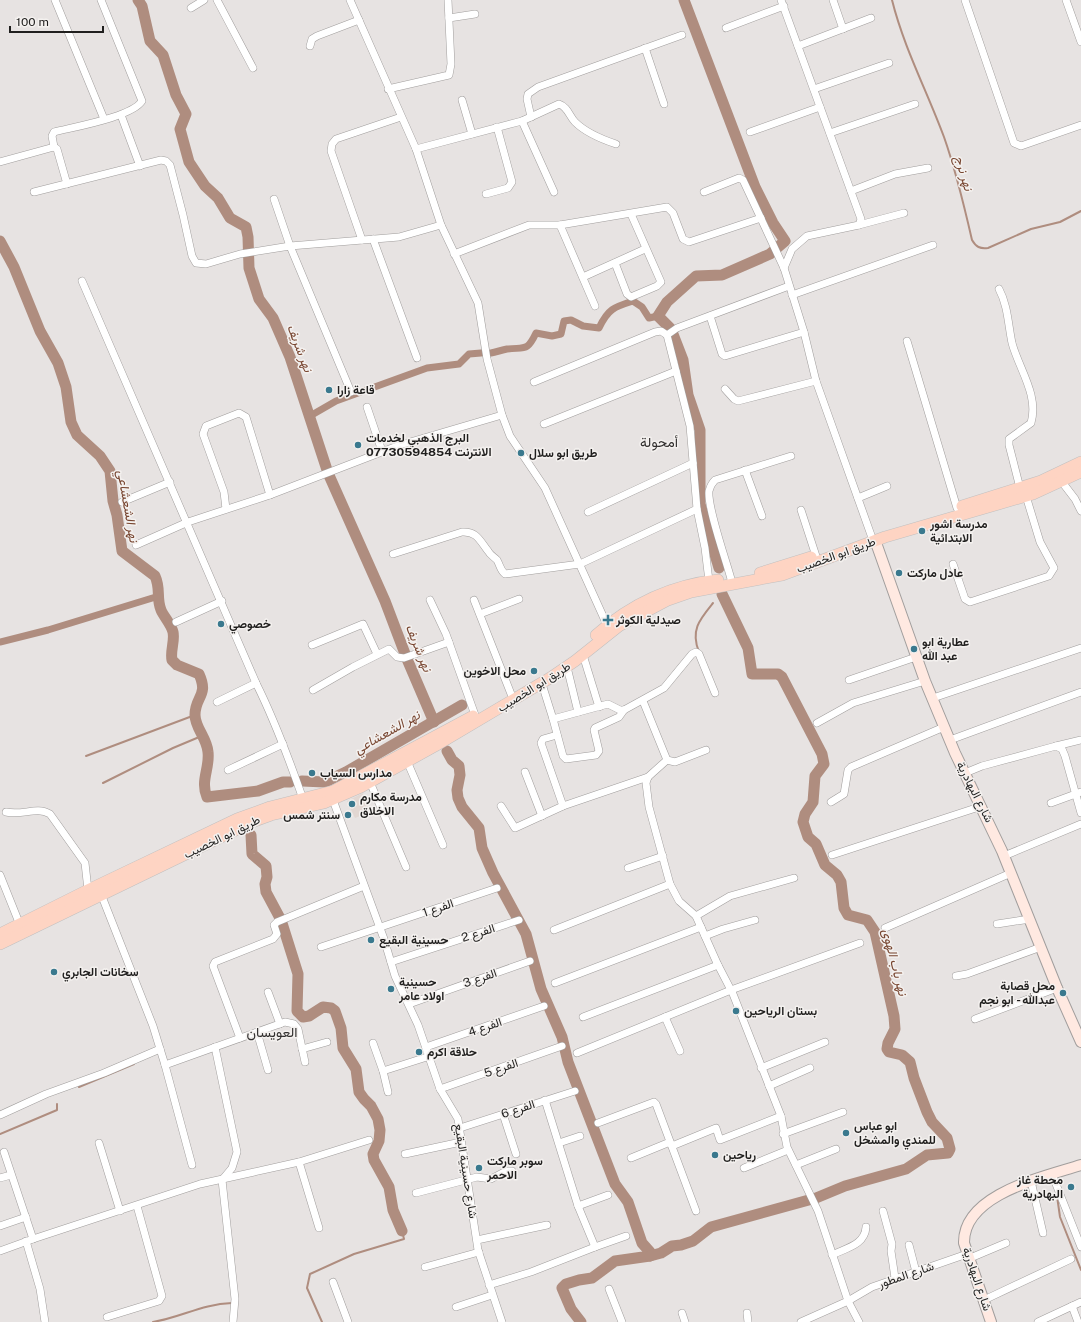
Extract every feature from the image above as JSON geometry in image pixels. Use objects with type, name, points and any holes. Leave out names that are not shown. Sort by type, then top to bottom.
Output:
[{"type":"main road","name":"طريق ابو الخصيب","points":[[1023,492],[1041,481],[1081,462]]},
{"type":"main road","name":"طريق ابو الخصيب","points":[[0,944],[101,894],[257,812],[333,791],[350,784],[511,694],[564,660],[607,625],[639,609],[669,590],[692,583],[731,579],[764,572],[1023,492],[1062,482],[1081,472]]},
{"type":"main road","name":"طريق ابو الخصيب","points":[[0,934],[88,890],[202,842],[262,818],[333,800],[370,782],[542,684],[583,655],[639,609],[683,594],[782,575],[873,538],[957,508],[1009,497]]},
{"type":"main road","name":"شارع البهادرية","points":[[873,538],[925,681],[944,727],[1004,856],[1057,988],[1078,1026],[1081,1042]]},
{"type":"main road","name":"شارع البهادرية","points":[[991,1322],[968,1257],[964,1233],[973,1216],[1004,1192],[1081,1164]]},
{"type":"street","points":[[55,0],[104,120]]},
{"type":"street","points":[[67,184],[57,149],[54,147],[52,136],[54,132],[121,115],[138,107],[142,101],[102,0]]},
{"type":"street","points":[[191,8],[204,0]]},
{"type":"street","points":[[217,0],[253,68]]},
{"type":"street","points":[[350,0],[388,89],[416,149],[441,225],[478,303],[487,359],[502,415],[510,436],[545,488],[607,625]]},
{"type":"street","points":[[388,89],[450,75],[448,0]]},
{"type":"street","points":[[832,0],[843,28]]},
{"type":"street","points":[[965,0],[1014,143],[1021,146],[1081,124]]},
{"type":"street","points":[[1066,0],[1081,42]]},
{"type":"street","points":[[726,28],[782,3],[861,219],[859,225]]},
{"type":"street","points":[[449,18],[475,14]]},
{"type":"street","points":[[798,46],[872,18]]},
{"type":"street","points":[[310,46],[312,40],[317,36],[359,20]]},
{"type":"street","points":[[531,117],[527,99],[528,94],[532,90],[682,35]]},
{"type":"street","points":[[645,48],[664,104]]},
{"type":"street","points":[[814,90],[889,63]]},
{"type":"street","points":[[462,100],[472,134]]},
{"type":"street","points":[[416,149],[522,121],[559,104],[564,106],[574,121],[584,129],[593,135],[616,144]]},
{"type":"street","points":[[830,133],[915,104]]},
{"type":"street","points":[[750,132],[820,107]]},
{"type":"street","points":[[121,115],[140,166]]},
{"type":"street","points":[[362,240],[330,150],[336,139],[401,117]]},
{"type":"street","points":[[522,121],[554,192]]},
{"type":"street","points":[[486,194],[508,188],[512,182],[497,127]]},
{"type":"street","points":[[0,162],[54,147]]},
{"type":"street","points":[[34,192],[161,160],[166,161],[170,165],[192,256],[196,263],[206,264],[260,250],[398,237],[441,225]]},
{"type":"street","points":[[851,191],[895,174],[928,168]]},
{"type":"street","points":[[704,192],[739,178],[743,180],[782,265],[804,332],[816,381],[873,538]]},
{"type":"street","points":[[274,200],[290,246],[351,392]]},
{"type":"street","points":[[454,254],[529,225],[560,225],[667,207],[673,213],[683,240],[689,242],[761,218]]},
{"type":"street","points":[[782,265],[792,248],[807,236],[859,225],[904,213]]},
{"type":"street","points":[[615,263],[627,294],[631,297],[658,286],[661,282],[630,214]]},
{"type":"street","points":[[560,225],[595,306]]},
{"type":"street","points":[[373,239],[417,358]]},
{"type":"street","points":[[792,295],[933,245]]},
{"type":"street","points":[[583,277],[646,249]]},
{"type":"street","points":[[82,281],[188,522],[256,683],[273,718],[296,776],[303,799]]},
{"type":"street","points":[[534,382],[655,332],[671,332],[789,286]]},
{"type":"street","points":[[953,564],[965,598],[970,602],[1049,576],[1054,568],[1040,542],[1009,445],[1009,439],[1031,423],[1033,411],[1030,389],[1012,342],[1005,302],[999,289]]},
{"type":"street","points":[[710,316],[722,354],[725,356],[804,332]]},
{"type":"street","points":[[671,332],[676,371],[690,426],[694,463],[696,510],[705,548],[709,581]]},
{"type":"street","points":[[907,341],[957,508]]},
{"type":"street","points":[[544,424],[676,371]]},
{"type":"street","points":[[725,389],[734,399],[738,401],[816,381]]},
{"type":"street","points":[[367,407],[382,451]]},
{"type":"street","points":[[226,509],[224,492],[203,434],[206,426],[239,413],[246,417],[270,495]]},
{"type":"street","points":[[136,545],[188,522],[270,495],[382,451],[502,415]]},
{"type":"street","points":[[731,579],[712,511],[709,492],[715,480],[791,456]]},
{"type":"street","points":[[588,512],[694,463]]},
{"type":"street","points":[[745,470],[762,516]]},
{"type":"street","points":[[122,502],[170,482]]},
{"type":"street","points":[[1062,482],[1078,498],[1081,511]]},
{"type":"street","points":[[858,498],[887,486]]},
{"type":"street","points":[[393,554],[468,531],[481,539],[488,552],[498,561],[501,570],[505,574],[580,564],[696,510]]},
{"type":"street","points":[[802,510],[816,556]]},
{"type":"street","points":[[480,614],[519,599]]},
{"type":"street","points":[[430,600],[449,642],[475,715]]},
{"type":"street","points":[[474,600],[511,694]]},
{"type":"street","points":[[176,622],[222,601]]},
{"type":"street","points":[[312,645],[363,624],[377,654]]},
{"type":"street","points":[[313,690],[377,654],[389,649],[397,657],[404,658],[449,642]]},
{"type":"street","points":[[933,698],[1081,648]]},
{"type":"street","points":[[542,684],[557,735],[566,759],[596,755],[599,751],[594,730],[595,728],[619,717],[624,710],[643,701],[664,688],[696,652],[699,654],[715,693]]},
{"type":"street","points":[[583,655],[599,706]]},
{"type":"street","points":[[849,680],[916,657]]},
{"type":"street","points":[[567,667],[578,712]]},
{"type":"street","points":[[817,723],[853,703],[925,681]]},
{"type":"street","points":[[217,702],[256,683]]},
{"type":"street","points":[[950,740],[1081,692]]},
{"type":"street","points":[[643,701],[667,760]]},
{"type":"street","points":[[553,719],[611,704],[620,710],[624,710]]},
{"type":"street","points":[[831,802],[844,794],[848,770],[851,767],[944,727]]},
{"type":"street","points":[[557,735],[543,739],[541,743],[563,806]]},
{"type":"street","points":[[965,773],[982,766],[1081,740]]},
{"type":"street","points":[[228,770],[283,744]]},
{"type":"street","points":[[1056,746],[1062,749],[1078,792],[1081,813]]},
{"type":"street","points":[[667,760],[675,762],[706,750]]},
{"type":"street","points":[[501,806],[515,828],[563,806],[648,778],[667,760]]},
{"type":"street","points":[[407,761],[443,845]]},
{"type":"street","points":[[525,772],[542,816]]},
{"type":"street","points":[[648,778],[646,783],[649,807],[670,884],[679,902],[696,916],[718,966],[731,990],[780,1116],[783,1134],[788,1150],[818,1211],[848,1301],[859,1322]]},
{"type":"street","points":[[370,782],[406,867]]},
{"type":"street","points":[[1051,803],[1078,792]]},
{"type":"street","name":"شارع حسينية البقيع","points":[[333,800],[380,928],[397,981],[409,1004],[430,1056],[440,1089],[458,1119],[479,1252],[502,1322]]},
{"type":"street","points":[[832,854],[982,806]]},
{"type":"street","points":[[6,812],[24,814],[35,810],[43,810],[50,814],[85,863],[88,890]]},
{"type":"street","points":[[1004,856],[1081,824]]},
{"type":"street","points":[[628,868],[662,856]]},
{"type":"street","points":[[885,928],[1011,873]]},
{"type":"street","points":[[0,875],[20,925]]},
{"type":"street","points":[[696,916],[730,896],[794,878]]},
{"type":"street","points":[[554,930],[670,884]]},
{"type":"street","points":[[240,1038],[213,966],[214,962],[273,939],[277,934],[274,925],[280,921],[364,886]]},
{"type":"street","name":"الفرع 1","points":[[321,947],[497,888]]},
{"type":"street","points":[[101,894],[153,1026],[192,1166]]},
{"type":"street","points":[[997,924],[1030,919]]},
{"type":"street","name":"الفرع 2","points":[[391,962],[519,920]]},
{"type":"street","points":[[705,936],[755,920]]},
{"type":"street","points":[[555,983],[701,927]]},
{"type":"street","points":[[577,1053],[731,990],[860,943]]},
{"type":"street","points":[[956,976],[967,974],[1041,947]]},
{"type":"street","name":"الفرع 3","points":[[409,1004],[530,961]]},
{"type":"street","points":[[583,1017],[718,966]]},
{"type":"street","points":[[975,1019],[1057,988]]},
{"type":"street","points":[[268,992],[280,1024]]},
{"type":"street","name":"الفرع 4","points":[[426,1047],[544,1006]]},
{"type":"street","points":[[665,1017],[680,1051]]},
{"type":"street","points":[[165,1065],[285,1022],[294,1024],[298,1029],[305,1062]]},
{"type":"street","points":[[257,1032],[268,1070]]},
{"type":"street","points":[[302,1049],[327,1042]]},
{"type":"street","points":[[761,1068],[825,1042]]},
{"type":"street","points":[[373,1043],[383,1071],[388,1092]]},
{"type":"street","name":"الفرع 5","points":[[440,1089],[562,1046]]},
{"type":"street","points":[[215,1047],[237,1152],[232,1168],[222,1180],[235,1299],[233,1322]]},
{"type":"street","points":[[0,1115],[46,1094],[104,1073],[160,1049]]},
{"type":"street","points":[[383,1071],[430,1056]]},
{"type":"street","points":[[768,1086],[810,1068]]},
{"type":"street","name":"الفرع 6","points":[[460,1128],[575,1091]]},
{"type":"street","points":[[545,1100],[578,1206],[595,1247]]},
{"type":"street","points":[[598,1123],[654,1102],[696,1211]]},
{"type":"street","points":[[783,1134],[843,1112]]},
{"type":"street","points":[[503,1114],[516,1154]]},
{"type":"street","points":[[631,1158],[716,1128],[720,1140],[780,1116]]},
{"type":"street","points":[[559,1142],[580,1136]]},
{"type":"street","points":[[0,1251],[200,1184],[299,1162],[369,1140]]},
{"type":"street","points":[[405,1154],[461,1142]]},
{"type":"street","points":[[99,1143],[120,1211]]},
{"type":"street","points":[[796,1165],[836,1149]]},
{"type":"street","points":[[744,1168],[788,1150]]},
{"type":"street","points":[[4,1152],[26,1217],[45,1322]]},
{"type":"street","points":[[299,1162],[319,1228]]},
{"type":"street","points":[[416,1193],[477,1177],[491,1179],[506,1171],[512,1171]]},
{"type":"street","points":[[1052,1174],[1081,1247]]},
{"type":"street","points":[[0,1178],[12,1175]]},
{"type":"street","points":[[1031,1181],[1043,1233]]},
{"type":"street","points":[[578,1206],[608,1195]]},
{"type":"street","points":[[107,1317],[159,1301],[162,1296],[137,1206]]},
{"type":"street","points":[[883,1212],[892,1244],[891,1251],[895,1278]]},
{"type":"street","points":[[0,1226],[26,1217]]},
{"type":"street","points":[[477,1240],[547,1226]]},
{"type":"street","points":[[832,1255],[862,1240],[866,1234],[866,1227]]},
{"type":"street","points":[[489,1285],[531,1272],[626,1236]]},
{"type":"street","name":"شارع المطور","points":[[801,1322],[848,1301],[872,1287],[895,1278],[968,1257],[1006,1243]]},
{"type":"street","points":[[909,1246],[916,1272]]},
{"type":"street","points":[[425,1267],[479,1252]]},
{"type":"street","points":[[984,1300],[1071,1259]]},
{"type":"street","points":[[333,1282],[348,1322]]},
{"type":"street","points":[[609,1289],[622,1322]]},
{"type":"street","points":[[456,1307],[492,1295]]},
{"type":"street","points":[[1038,1322],[1081,1302]]},
{"type":"street","points":[[1072,1306],[1078,1322]]},
{"type":"street","points":[[682,1313],[685,1322]]},
{"type":"street","points":[[747,1313],[748,1322]]},
{"type":"shaded area","points":[[363,793],[370,812],[355,818],[347,801]]},
{"type":"waterway","name":"نهر شريف","points":[[138,0],[142,6],[150,41],[163,55],[176,95],[186,114],[180,129],[189,162],[205,186],[218,198],[230,218],[246,227],[248,237],[249,268],[259,299],[273,318],[290,357],[328,473],[385,601],[407,659],[434,722]]},
{"type":"waterway","points":[[684,0],[755,187],[773,223],[785,241],[770,254],[722,275],[696,276],[667,302],[658,316],[671,329],[683,360],[688,395],[700,430],[700,504],[719,568]]},
{"type":"waterway","name":"نهر نرج","points":[[892,0],[909,52],[944,137],[956,175],[972,240],[975,244],[980,248],[988,248],[1031,229],[1060,222],[1081,211]]},
{"type":"waterway","name":"نهر الشعشاعي","points":[[0,241],[14,267],[40,331],[58,363],[66,387],[71,422],[77,435],[100,456],[110,471],[113,501],[117,515],[122,551],[155,576],[158,585],[159,601],[162,613],[171,626],[173,632],[172,660],[177,665],[199,674],[202,681],[202,692],[197,704],[195,715],[197,724],[206,742],[208,752],[208,764],[204,785],[207,797],[258,791],[283,782],[290,782]]},
{"type":"waterway","points":[[491,353],[528,346],[536,333],[552,336],[561,334],[564,321],[571,320],[583,326],[599,328],[605,317],[612,310],[633,301],[642,307],[649,318],[658,316]]},
{"type":"waterway","points":[[310,416],[336,401],[427,368],[459,364],[469,354],[481,353]]},
{"type":"waterway","name":"نهر باب الهوى","points":[[650,1256],[661,1253],[672,1246],[693,1241],[711,1227],[816,1198],[845,1186],[906,1169],[927,1155],[948,1153],[950,1149],[947,1138],[932,1122],[927,1112],[914,1078],[910,1062],[902,1055],[889,1052],[887,1049],[888,1043],[895,1029],[894,1016],[875,932],[867,920],[848,915],[844,908],[841,882],[837,875],[825,865],[816,844],[808,837],[803,822],[805,814],[813,802],[815,776],[824,764],[822,754],[782,677],[778,674],[752,674],[748,648],[722,594]]},
{"type":"waterway","points":[[0,642],[48,630],[159,596]]},
{"type":"waterway","points":[[699,652],[696,644],[696,631],[700,620],[713,603]]},
{"type":"waterway","name":"نهر الشعشاعي","points":[[302,781],[325,782],[346,772],[462,705]]},
{"type":"waterway","points":[[86,756],[195,715]]},
{"type":"waterway","points":[[103,783],[173,748],[204,735]]},
{"type":"waterway","points":[[447,751],[452,760],[459,766],[460,775],[457,790],[458,798],[462,807],[479,828],[482,848],[493,873],[526,934],[541,989],[562,1037],[568,1062],[615,1184],[628,1202],[642,1243],[650,1252],[650,1256],[615,1261],[592,1278],[566,1284],[562,1288],[571,1309],[581,1322]]},
{"type":"waterway","points":[[251,835],[252,854],[266,866],[266,892],[281,920],[298,974],[297,1011],[303,1017],[309,1016],[323,1007],[331,1008],[335,1011],[341,1028],[343,1048],[356,1069],[359,1092],[371,1106],[378,1119],[380,1130],[379,1141],[373,1154],[374,1160],[389,1187],[393,1210],[402,1231]]},
{"type":"waterway","points":[[79,1087],[134,1064]]},
{"type":"waterway","points":[[0,1134],[57,1110],[57,1104]]},
{"type":"waterway","points":[[1057,1196],[1060,1217],[1081,1270]]},
{"type":"waterway","points":[[322,1322],[307,1288],[310,1274],[354,1254],[404,1239],[402,1231]]},
{"type":"waterway","points":[[153,1322],[201,1308],[232,1303]]},
{"type":"place","name":"قاعة زارا","points":[[329,390]]},
{"type":"place","name":"البرج الذهبي لخدمات الانترنت 07730594854","points":[[358,445]]},
{"type":"place","name":"طريق ابو سلال","points":[[521,453]]},
{"type":"place","name":"مدرسة اشور الابتدائية","points":[[922,531]]},
{"type":"place","name":"عادل ماركت","points":[[899,573]]},
{"type":"place","name":"صيدلية الكوثر","points":[[608,620]]},
{"type":"place","name":"خصوصي","points":[[221,624]]},
{"type":"place","name":"عطارية ابو عبد الله","points":[[914,649]]},
{"type":"place","name":"محل الاخوين","points":[[534,671]]},
{"type":"place","name":"مدارس السياب","points":[[312,773]]},
{"type":"place","name":"مدرسة مكارم الاخلاق","points":[[352,804]]},
{"type":"place","name":"سنتر شمس","points":[[348,815]]},
{"type":"place","name":"حسينية البقيع","points":[[371,940]]},
{"type":"place","name":"سخانات الجابري","points":[[54,972]]},
{"type":"place","name":"حسينية اولاد عامر","points":[[391,989]]},
{"type":"place","name":"محل قصابة عبدالله - ابو نجم","points":[[1063,993]]},
{"type":"place","name":"بستان الرياحين","points":[[736,1011]]},
{"type":"place","name":"حلاقة اكرم","points":[[419,1052]]},
{"type":"place","name":"ابو عباس للمندي والمشخل","points":[[846,1133]]},
{"type":"place","name":"رياحين","points":[[715,1155]]},
{"type":"place","name":"سوبر ماركت الاحمر","points":[[479,1168]]},
{"type":"place","name":"محطة غاز البهادرية","points":[[1071,1187]]},
{"type":"district","name":"أمحولة","points":[[659,442]]},
{"type":"district","name":"العويسان","points":[[272,1032]]}]
